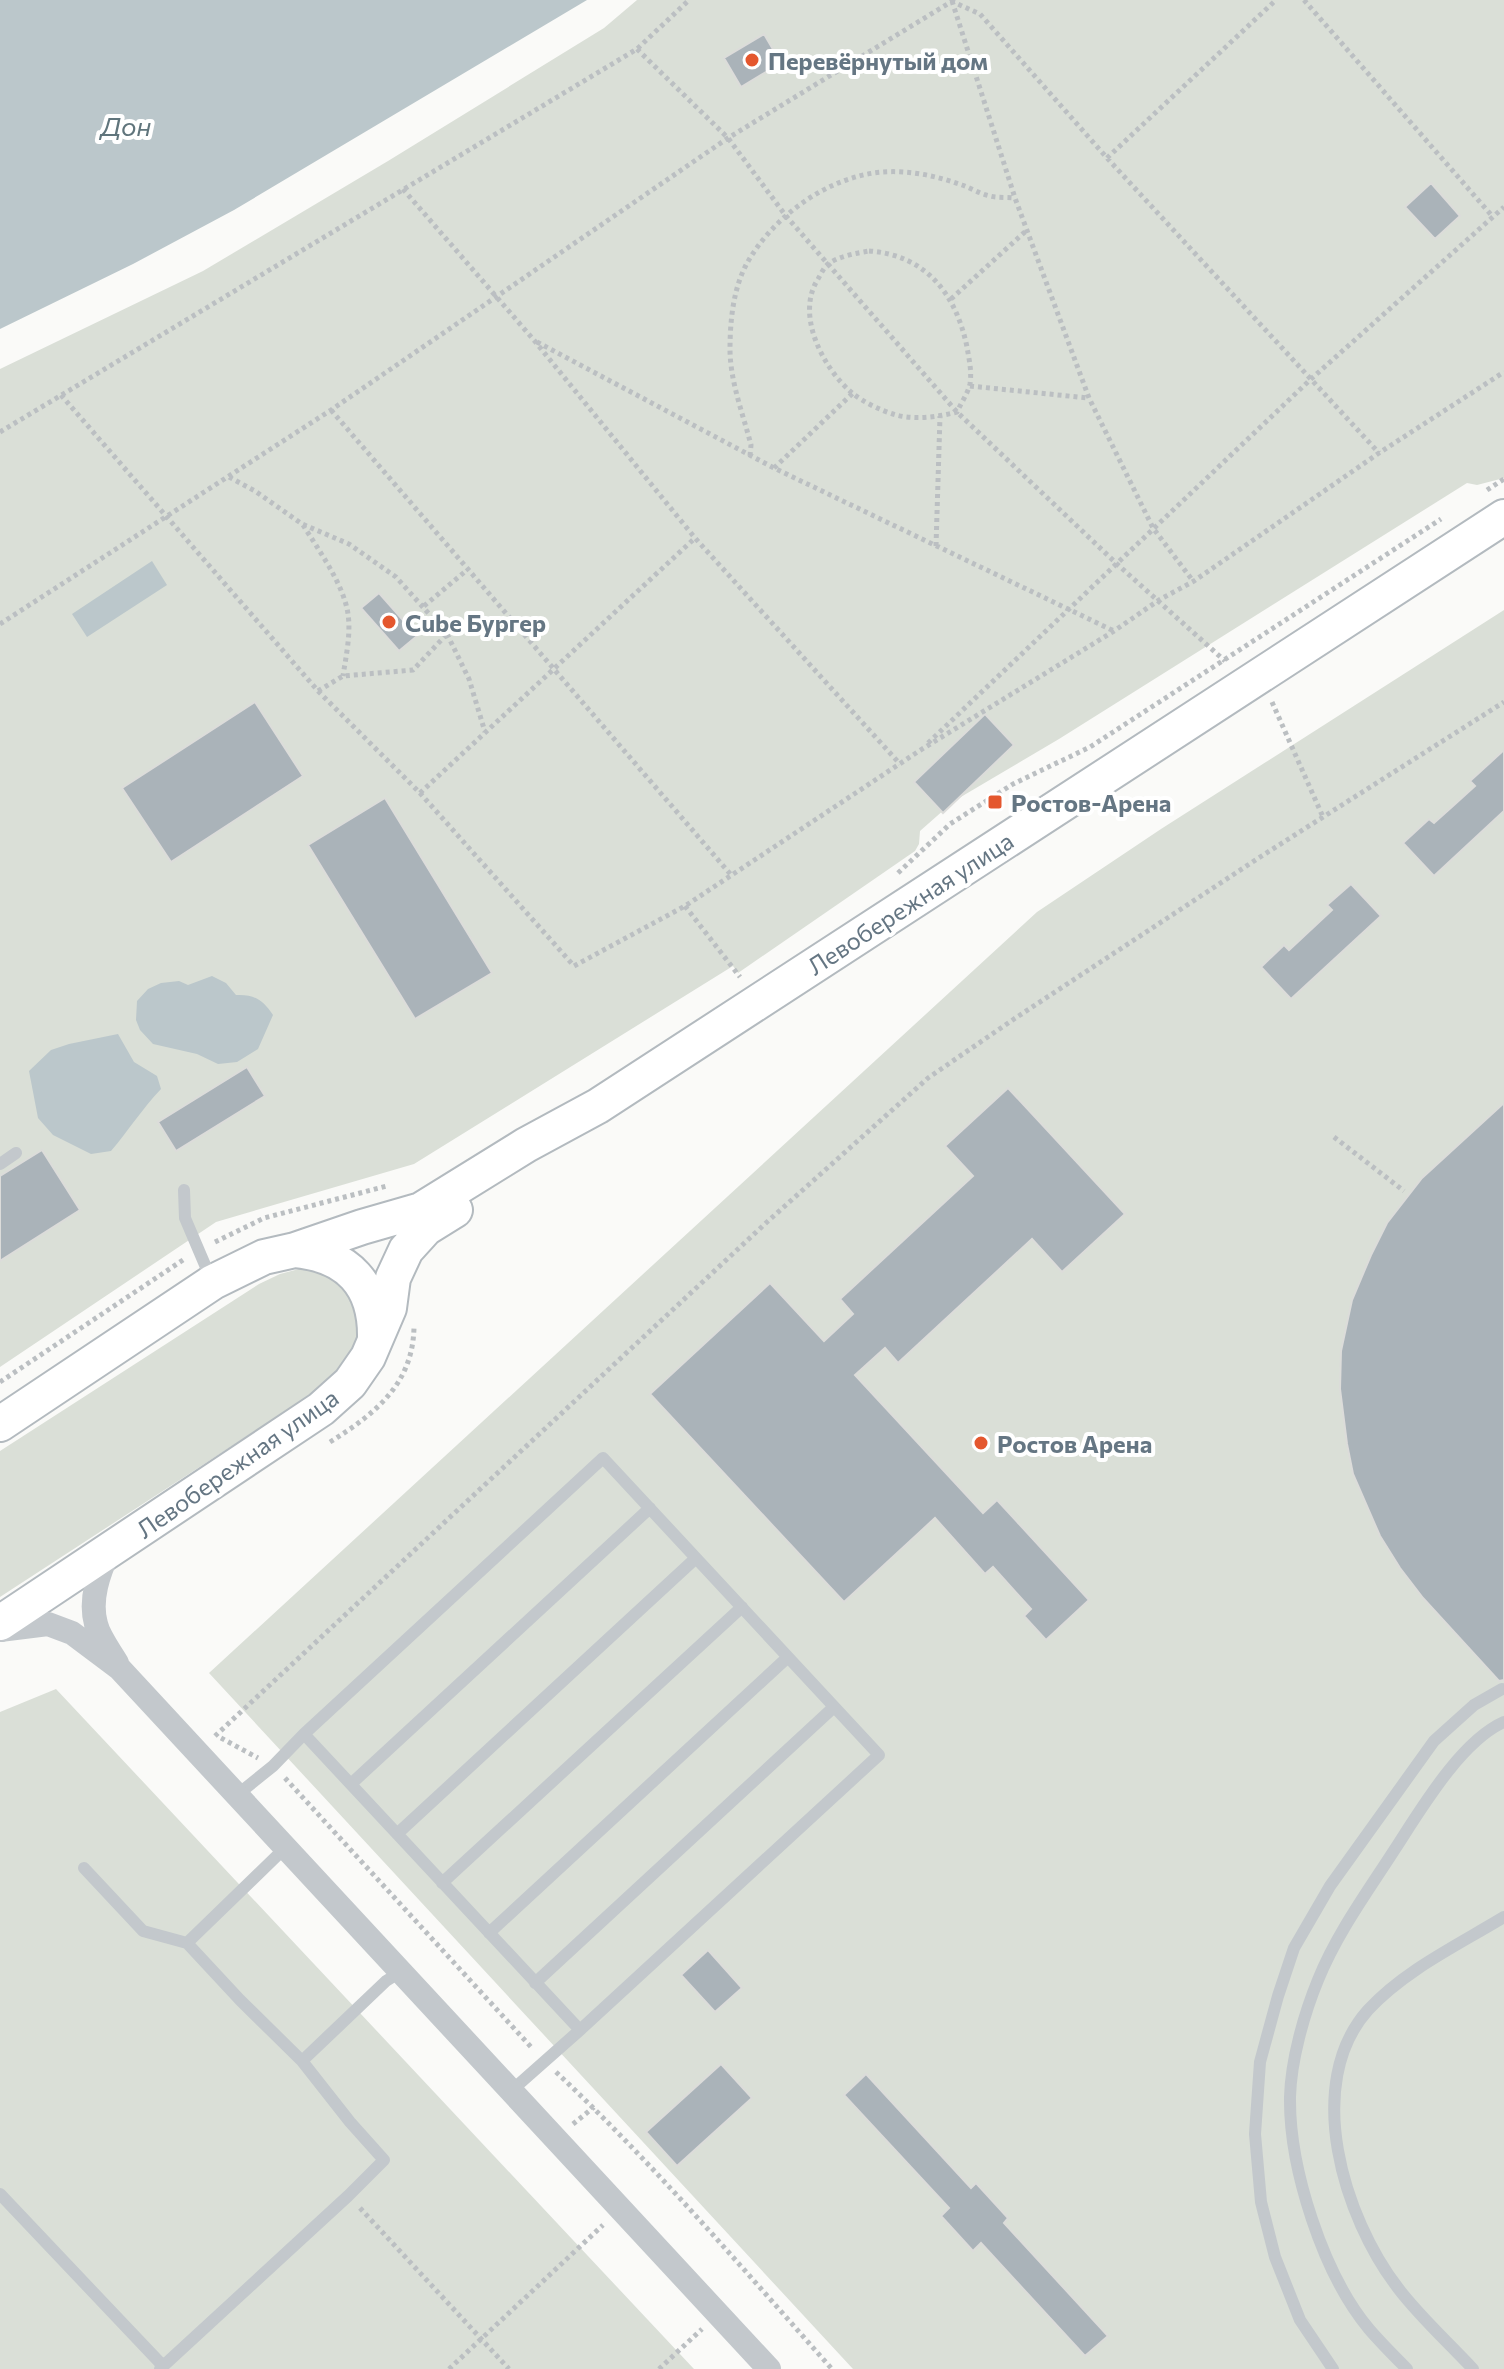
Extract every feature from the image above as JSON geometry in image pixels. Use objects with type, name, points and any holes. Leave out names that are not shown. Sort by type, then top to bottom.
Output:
[{"type":"main road","name":"Левобережная улица","points":[[0,1424],[213,1282],[264,1257],[421,1210],[526,1145],[598,1106],[1255,697],[1491,506]]},
{"type":"main road","name":"Левобережная улица","points":[[0,1623],[321,1409],[350,1383],[368,1357],[389,1308],[393,1278],[406,1250],[426,1228],[535,1156],[598,1106]]},
{"type":"main road","points":[[295,1250],[333,1258],[355,1276],[371,1300],[375,1338]]},
{"type":"street","points":[[109,1550],[98,1575],[94,1597],[96,1624],[120,1669]]},
{"type":"street","points":[[0,1630],[48,1624],[72,1633],[120,1669],[769,2369]]},
{"type":"lane","points":[[0,1164],[16,1153]]},
{"type":"lane","points":[[184,1190],[185,1218],[213,1282]]},
{"type":"lane","points":[[237,1795],[273,1766],[603,1458],[879,1755],[511,2091]]},
{"type":"lane","points":[[351,1784],[650,1508]]},
{"type":"lane","points":[[397,1834],[696,1558]]},
{"type":"lane","points":[[442,1883],[742,1607]]},
{"type":"lane","points":[[489,1933],[788,1657]]},
{"type":"lane","points":[[1333,2369],[1300,2320],[1275,2257],[1261,2202],[1255,2134],[1260,2062],[1294,1948],[1330,1886],[1434,1741],[1474,1705],[1502,1689]]},
{"type":"lane","points":[[535,1983],[834,1707]]},
{"type":"lane","points":[[1407,2369],[1368,2328],[1343,2290],[1323,2249],[1305,2195],[1291,2132],[1290,2094],[1299,2038],[1318,1979],[1355,1911],[1405,1833],[1468,1746],[1489,1729],[1504,1722]]},
{"type":"lane","points":[[304,1734],[580,2030]]},
{"type":"lane","points":[[187,1943],[286,1847]]},
{"type":"lane","points":[[0,2194],[162,2368],[384,2160],[302,2061],[187,1943],[143,1931],[84,1868]]},
{"type":"lane","points":[[1473,2369],[1398,2288],[1373,2250],[1354,2206],[1338,2153],[1334,2112],[1337,2069],[1347,2041],[1366,2013],[1389,1989],[1411,1973],[1504,1917]]},
{"type":"lane","points":[[302,2061],[386,1981],[402,1971]]},
{"type":"path","points":[[0,432],[637,49],[689,0]]},
{"type":"path","points":[[952,0],[980,14],[1107,158],[1379,453]]},
{"type":"path","points":[[0,624],[331,410],[728,138],[952,0]]},
{"type":"path","points":[[952,0],[1015,198],[1089,398],[1153,528],[1194,581]]},
{"type":"path","points":[[1107,158],[1276,0]]},
{"type":"path","points":[[1304,0],[1493,217]]},
{"type":"path","points":[[637,49],[728,138],[786,216],[957,412],[1117,564],[1223,659],[1255,697],[1274,703],[1323,817]]},
{"type":"path","points":[[750,456],[751,445],[732,371],[731,319],[745,267],[786,216],[843,181],[884,172],[930,176],[991,197],[1015,198]]},
{"type":"path","points":[[403,189],[533,339],[695,538],[900,764]]},
{"type":"path","points":[[919,751],[1311,379],[1504,207]]},
{"type":"path","points":[[951,299],[1027,230]]},
{"type":"path","points":[[885,252],[914,264],[933,278],[951,299],[964,332],[971,367],[970,386],[957,412],[924,418],[896,415],[853,393],[833,371],[814,334],[809,315],[811,290],[828,264],[855,253],[885,252]]},
{"type":"path","points":[[533,339],[750,456],[1114,631]]},
{"type":"path","points":[[61,395],[318,691],[420,793],[574,966],[685,906],[919,751],[1194,581],[1379,453],[1504,372]]},
{"type":"path","points":[[970,386],[1089,398]]},
{"type":"path","points":[[774,468],[853,393]]},
{"type":"path","points":[[331,410],[732,876]]},
{"type":"path","points":[[936,546],[940,416]]},
{"type":"path","points":[[228,476],[302,524],[349,544],[396,577],[447,634],[469,679],[485,732]]},
{"type":"path","points":[[1491,506],[1504,479]]},
{"type":"path","points":[[887,883],[950,824],[1013,784],[1090,747],[1453,512]]},
{"type":"path","points":[[302,524],[332,571],[348,612],[348,643],[343,676]]},
{"type":"path","points":[[420,793],[695,538]]},
{"type":"path","points":[[424,606],[467,570]]},
{"type":"path","points":[[318,691],[343,676],[413,670],[447,634]]},
{"type":"path","points":[[1255,697],[1274,703]]},
{"type":"path","points":[[215,1736],[767,1222],[928,1078],[1323,817],[1504,702]]},
{"type":"path","points":[[685,906],[740,977],[727,985]]},
{"type":"path","points":[[1334,1137],[1404,1191]]},
{"type":"path","points":[[0,1382],[198,1250],[264,1218],[399,1183]]},
{"type":"path","points":[[323,1446],[363,1421],[397,1386],[414,1346],[415,1319]]},
{"type":"path","points":[[205,1726],[215,1736],[273,1766],[544,2061],[594,2107],[695,2215],[832,2369]]},
{"type":"path","points":[[348,2196],[509,2369]]},
{"type":"path","points":[[449,2369],[621,2211]]},
{"type":"path","points":[[659,2369],[719,2313]]},
{"type":"shaded area","points":[[637,0],[1504,0],[1504,478],[1477,485],[1467,483],[1059,739],[954,801],[920,831],[915,851],[738,973],[733,966],[414,1164],[216,1222],[0,1367],[0,369],[203,271],[604,28]]},
{"type":"shaded area","name":"Ростов Арена","points":[[1504,610],[1504,2369],[853,2369],[209,1673],[1037,912]]},
{"type":"shaded area","points":[[299,1269],[314,1271],[336,1281],[352,1294],[363,1329],[353,1367],[0,1597],[0,1451],[259,1284]]},
{"type":"shaded area","points":[[56,1689],[694,2369],[0,2369],[0,1712]]},
{"type":"water","name":"Дон","points":[[0,0],[587,0],[234,210],[0,329]]},
{"type":"water","points":[[152,561],[167,585],[87,637],[72,614]]},
{"type":"water","points":[[212,976],[226,983],[236,995],[258,999],[273,1015],[258,1049],[237,1062],[218,1064],[197,1054],[153,1044],[140,1030],[136,1020],[137,1001],[148,989],[161,983],[179,981],[188,985]]},
{"type":"water","points":[[118,1034],[134,1062],[157,1076],[161,1089],[111,1151],[91,1154],[53,1135],[38,1118],[29,1071],[51,1050]]},
{"type":"building","name":"Перевёрнутый дом","points":[[764,34],[781,63],[741,87],[724,58]]},
{"type":"building","points":[[1431,183],[1460,216],[1435,239],[1405,207]]},
{"type":"building","name":"Cube Бургер","points":[[379,593],[417,636],[399,651],[361,608]]},
{"type":"building","points":[[255,702],[303,776],[171,862],[122,788]]},
{"type":"building","points":[[985,714],[1014,745],[943,813],[914,782]]},
{"type":"building","points":[[1504,750],[1504,811],[1434,876],[1403,843],[1429,819],[1434,823],[1475,786],[1470,781]]},
{"type":"building","points":[[385,798],[492,973],[415,1019],[308,845]]},
{"type":"building","points":[[1351,884],[1381,916],[1291,999],[1261,967],[1284,945],[1289,950],[1332,910],[1327,905]]},
{"type":"building","points":[[247,1067],[265,1096],[176,1151],[158,1122]]},
{"type":"building","points":[[1008,1088],[1125,1214],[1062,1272],[1032,1239],[898,1363],[885,1348],[855,1375],[983,1513],[997,1500],[1089,1600],[1046,1640],[1024,1616],[1031,1609],[993,1567],[985,1574],[935,1518],[844,1602],[650,1394],[770,1283],[824,1341],[853,1314],[840,1299],[973,1176],[945,1146]]},
{"type":"building","points":[[1504,1103],[1504,1680],[1499,1681],[1423,1598],[1380,1536],[1353,1474],[1340,1389],[1341,1351],[1352,1300],[1387,1223],[1422,1178]]},
{"type":"building","points":[[42,1150],[80,1210],[0,1261],[0,1176]]},
{"type":"building","points":[[708,1950],[742,1988],[715,2012],[681,1975]]},
{"type":"building","points":[[721,2064],[752,2098],[677,2166],[646,2132]]},
{"type":"building","points":[[866,2074],[971,2188],[976,2183],[1008,2218],[1004,2223],[1108,2336],[1085,2356],[981,2243],[973,2251],[941,2216],[949,2208],[844,2095]]},
{"type":"place","name":"Перевёрнутый дом","points":[[752,60]]},
{"type":"place","name":"Cube Бургер","points":[[389,622]]},
{"type":"place","name":"Ростов-Арена","points":[[995,802]]},
{"type":"place","name":"Ростов Арена","points":[[981,1443]]}]
